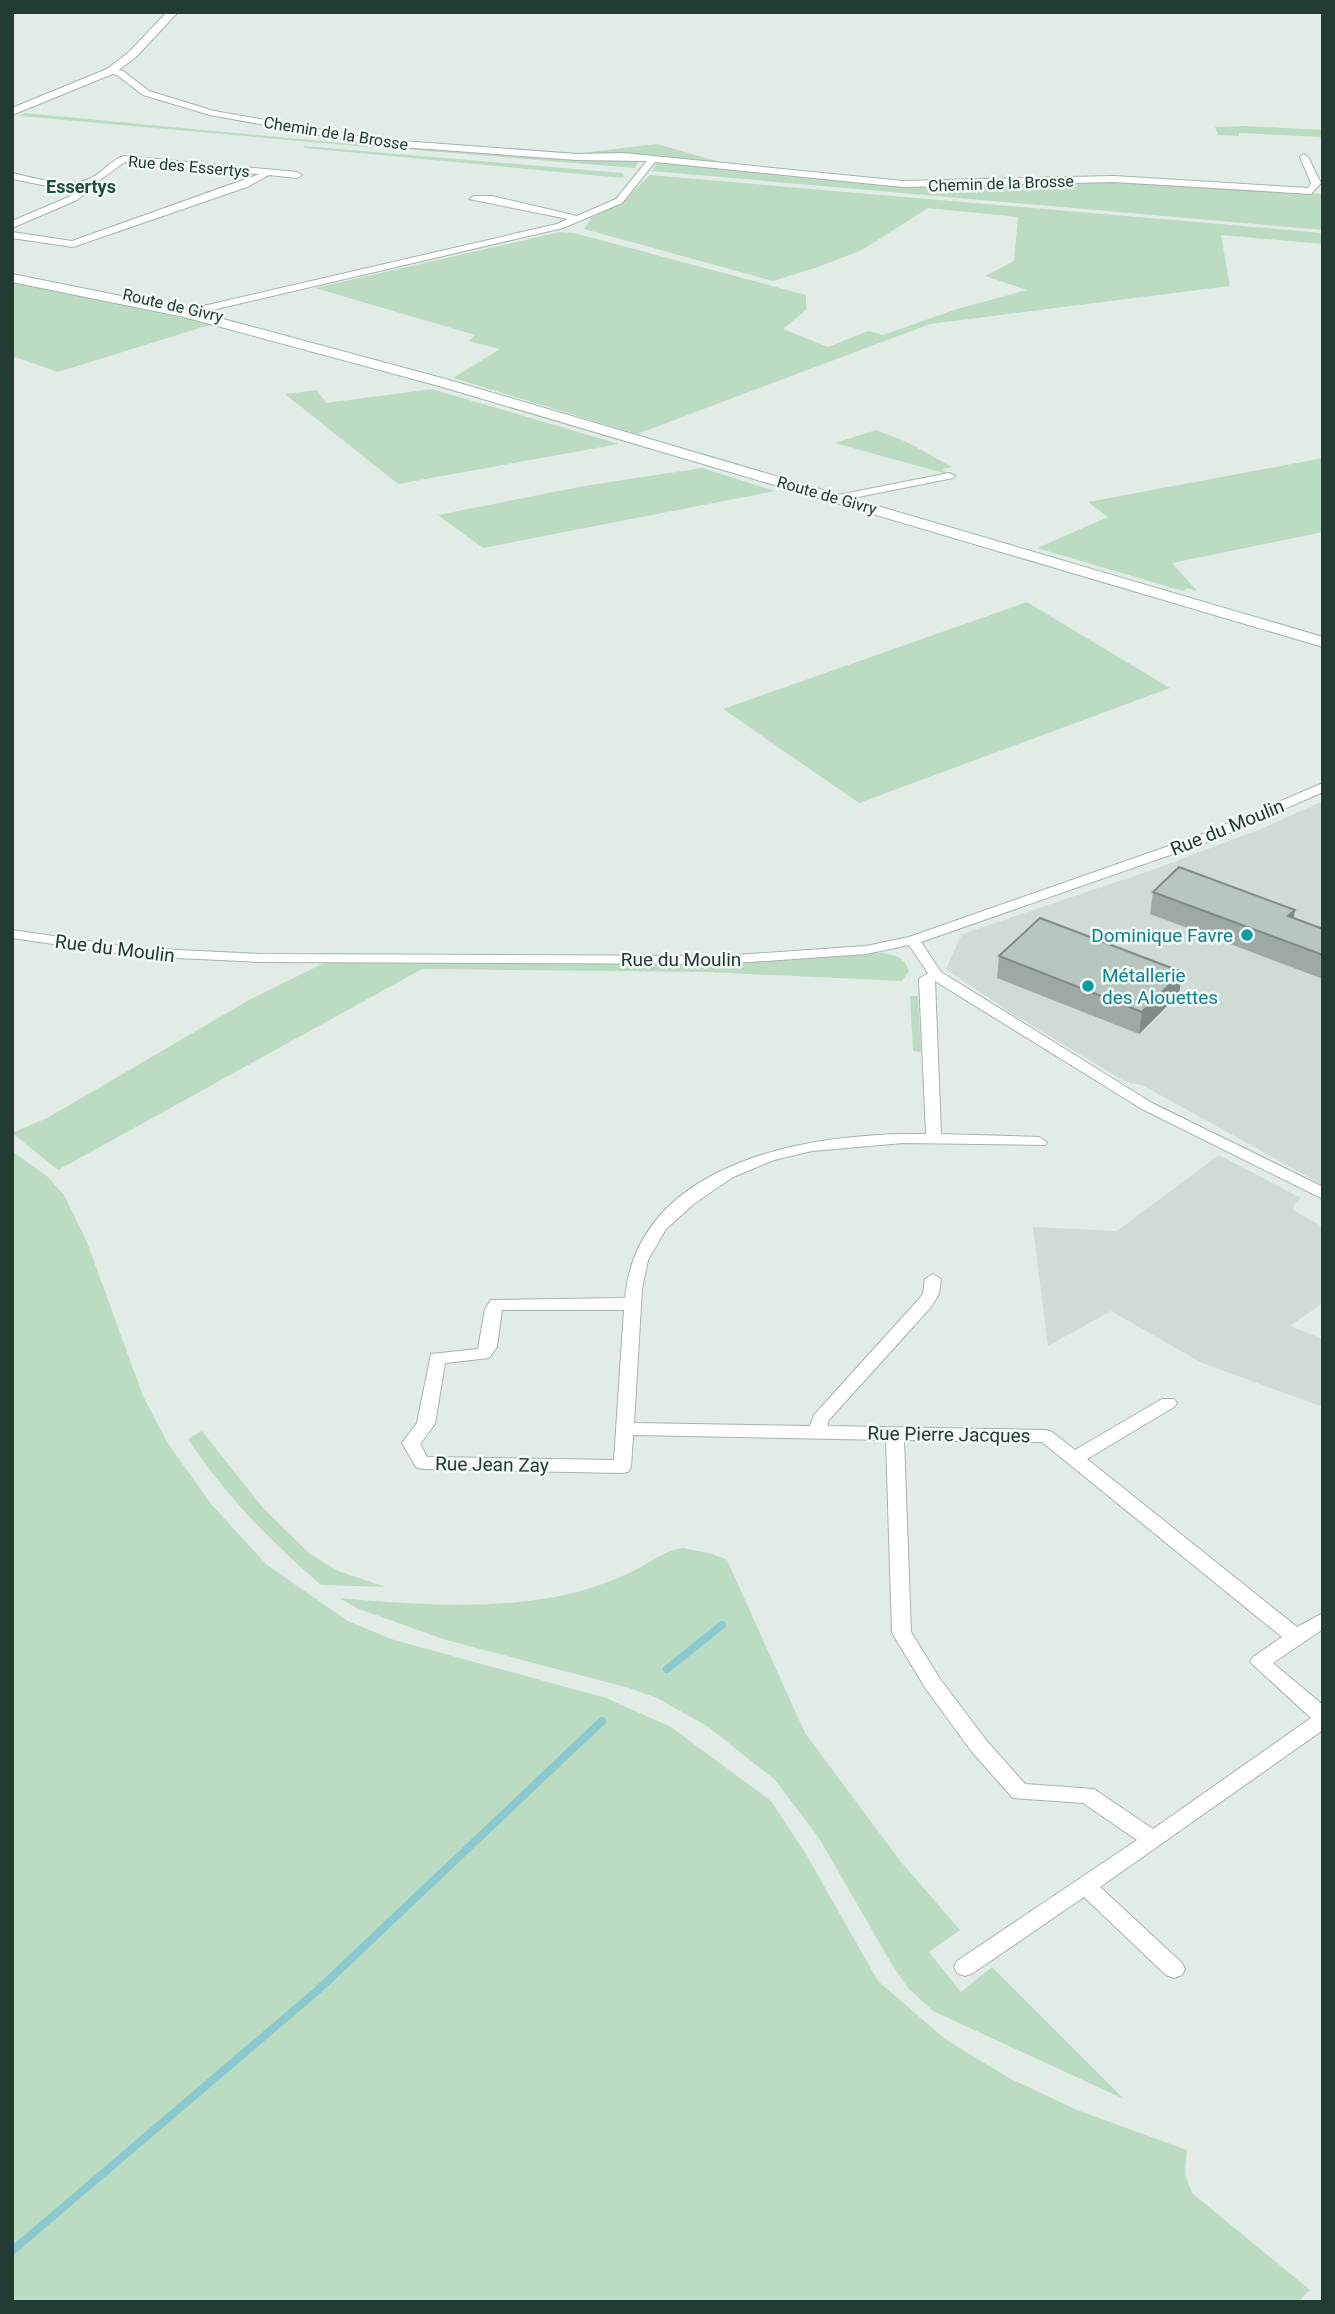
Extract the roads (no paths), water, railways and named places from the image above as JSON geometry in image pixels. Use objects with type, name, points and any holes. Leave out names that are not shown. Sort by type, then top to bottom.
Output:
[{"type":"main road","points":[[12,112],[111,71],[133,54],[173,12]]},
{"type":"main road","name":"Route de Givry","points":[[12,271],[192,311],[1323,642]]},
{"type":"main road","name":"Route de Givry","points":[[12,278],[192,311]]},
{"type":"street","name":"Chemin de la Brosse","points":[[111,71],[120,73],[146,93],[213,113],[375,142],[577,157],[623,156],[650,163],[903,184],[1114,179],[1311,191],[1316,183],[1304,157]]},
{"type":"street","name":"Rue des Essertys","points":[[12,225],[75,198],[79,194],[79,186],[101,175],[111,163],[124,159],[297,175]]},
{"type":"street","points":[[192,311],[560,226],[619,201],[639,180],[650,163]]},
{"type":"street","name":"Rue des Essertys","points":[[12,235],[73,244],[244,185],[264,176],[265,172]]},
{"type":"street","points":[[12,176],[79,186]]},
{"type":"street","points":[[474,199],[492,199],[579,219]]},
{"type":"street","points":[[838,498],[949,476]]},
{"type":"street","name":"Rue du Moulin","points":[[12,934],[137,952],[288,958],[720,960],[866,950],[913,940],[1209,837],[1323,787]]},
{"type":"street","points":[[913,940],[936,975],[1147,1106],[1323,1194]]},
{"type":"street","points":[[934,1140],[926,979],[936,975]]},
{"type":"street","points":[[625,1429],[633,1304],[641,1259],[653,1236],[670,1214],[723,1176],[780,1153],[830,1142],[863,1139],[1039,1142]]},
{"type":"street","points":[[818,1431],[820,1419],[925,1303],[931,1294],[933,1279]]},
{"type":"street","name":"Rue Jean Zay","points":[[625,1429],[622,1467],[422,1463],[411,1443],[426,1424],[437,1359],[440,1356],[484,1354],[488,1347],[493,1311],[497,1304],[633,1304]]},
{"type":"street","points":[[1073,1459],[1168,1404]]},
{"type":"street","name":"Rue Pierre Jacques","points":[[625,1429],[1046,1436],[1296,1637]]},
{"type":"street","points":[[894,1434],[902,1633],[933,1684],[979,1746],[1020,1793],[1087,1795],[1153,1840]]},
{"type":"street","points":[[965,1967],[1153,1840],[1323,1718],[1260,1662],[1323,1620]]},
{"type":"street","points":[[1086,1886],[1174,1969]]},
{"type":"waterway","points":[[667,1669],[722,1625]]},
{"type":"waterway","points":[[12,2251],[318,1990],[602,1721]]},
{"type":"place","name":"Dominique Favre","points":[[1247,935]]},
{"type":"place","name":"Métallerie des Alouettes","points":[[1088,986]]},
{"type":"district","name":"Essertys","points":[[81,187]]}]
